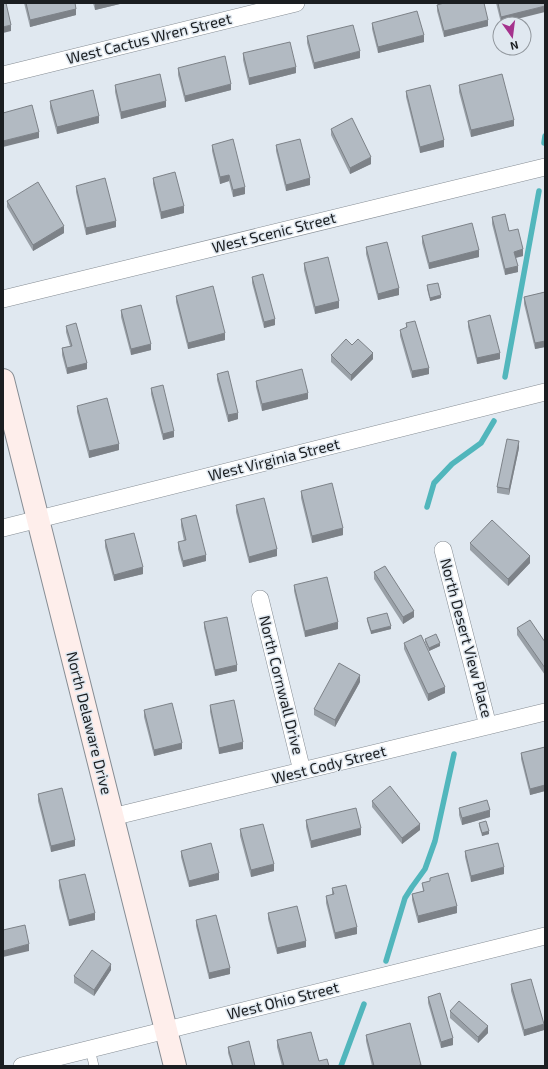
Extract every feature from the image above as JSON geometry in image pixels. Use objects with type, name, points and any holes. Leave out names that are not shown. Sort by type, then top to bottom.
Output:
[{"type":"street","name":"West Cactus Wren Street","points":[[3,74],[296,3]]},
{"type":"street","name":"West Scenic Street","points":[[3,299],[545,167]]},
{"type":"street","name":"North Delaware Drive","points":[[3,380],[175,1066]]},
{"type":"street","name":"West Virginia Street","points":[[3,528],[545,392]]},
{"type":"street","name":"North Desert View Place","points":[[443,550],[488,726]]},
{"type":"street","name":"North Cornwall Drive","points":[[260,599],[302,771]]},
{"type":"street","name":"West Cody Street","points":[[112,818],[545,712]]},
{"type":"street","name":"West Ohio Street","points":[[22,1066],[545,936]]},
{"type":"lane","points":[[90,1049],[94,1066]]},
{"type":"building","points":[[3,3],[6,3],[11,25],[3,27]]},
{"type":"building","points":[[26,3],[75,3],[76,9],[30,20]]},
{"type":"building","points":[[444,3],[484,3],[488,20],[444,31],[437,5]]},
{"type":"building","points":[[498,3],[545,3],[545,6],[501,16]]},
{"type":"building","points":[[417,11],[424,35],[378,47],[372,23]]},
{"type":"building","points":[[353,25],[360,51],[314,63],[307,36]]},
{"type":"building","points":[[290,42],[296,67],[249,78],[243,53]]},
{"type":"building","points":[[225,56],[231,84],[185,96],[178,68]]},
{"type":"building","points":[[160,74],[166,101],[121,112],[115,85]]},
{"type":"building","points":[[502,74],[514,120],[471,130],[459,85]]},
{"type":"building","points":[[430,85],[444,140],[420,147],[406,91]]},
{"type":"building","points":[[93,90],[99,116],[57,127],[50,101]]},
{"type":"building","points":[[32,105],[39,132],[3,141],[3,113]]},
{"type":"building","points":[[352,118],[371,157],[350,168],[331,129]]},
{"type":"building","points":[[233,139],[245,187],[233,190],[229,175],[220,177],[212,145]]},
{"type":"building","points":[[300,139],[310,178],[286,185],[276,145]]},
{"type":"building","points":[[175,172],[184,206],[161,212],[153,178]]},
{"type":"building","points":[[105,178],[116,221],[86,228],[76,186]]},
{"type":"building","points":[[38,182],[64,226],[33,245],[7,201]]},
{"type":"building","points":[[505,214],[509,231],[518,229],[523,249],[514,252],[518,266],[505,269],[492,217]]},
{"type":"building","points":[[472,223],[479,250],[429,263],[422,236]]},
{"type":"building","points":[[387,242],[399,288],[378,294],[366,247]]},
{"type":"building","points":[[328,257],[339,301],[315,307],[304,263]]},
{"type":"building","points":[[263,274],[275,319],[264,322],[252,277]]},
{"type":"building","points":[[438,283],[441,295],[430,298],[427,285]]},
{"type":"building","points":[[213,286],[225,333],[188,343],[176,296]]},
{"type":"building","points":[[545,292],[545,341],[535,343],[524,297]]},
{"type":"building","points":[[141,305],[151,344],[131,349],[121,310]]},
{"type":"building","points":[[490,315],[500,353],[477,358],[468,321]]},
{"type":"building","points":[[415,321],[429,368],[412,371],[400,330],[407,327],[406,323]]},
{"type":"building","points":[[76,323],[87,363],[67,368],[62,348],[72,346],[66,326]]},
{"type":"building","points":[[346,339],[352,345],[358,339],[373,353],[351,375],[331,355]]},
{"type":"building","points":[[302,369],[308,393],[262,404],[256,381]]},
{"type":"building","points":[[228,371],[238,413],[228,415],[217,374]]},
{"type":"building","points":[[163,385],[174,431],[163,434],[151,388]]},
{"type":"building","points":[[107,398],[119,444],[89,451],[77,406]]},
{"type":"building","points":[[507,439],[519,441],[509,489],[497,487]]},
{"type":"building","points":[[332,483],[343,528],[312,536],[301,491]]},
{"type":"building","points":[[264,498],[277,549],[249,557],[236,505]]},
{"type":"building","points":[[196,515],[206,555],[183,561],[178,542],[186,540],[181,519]]},
{"type":"building","points":[[492,520],[530,556],[508,579],[470,543]]},
{"type":"building","points":[[134,533],[143,567],[114,575],[105,540]]},
{"type":"building","points":[[385,566],[414,611],[403,617],[374,572]]},
{"type":"building","points":[[327,577],[338,622],[305,631],[294,585]]},
{"type":"building","points":[[387,613],[391,626],[371,631],[367,618]]},
{"type":"building","points":[[227,617],[237,665],[215,670],[204,622]]},
{"type":"building","points":[[530,620],[545,642],[545,668],[517,628]]},
{"type":"building","points":[[436,634],[440,643],[429,648],[425,639]]},
{"type":"building","points":[[421,635],[445,687],[428,694],[404,643]]},
{"type":"building","points":[[339,663],[360,675],[335,720],[314,709]]},
{"type":"building","points":[[234,700],[243,742],[219,748],[210,705]]},
{"type":"building","points":[[172,703],[182,743],[154,750],[144,710]]},
{"type":"building","points":[[545,747],[545,785],[530,789],[521,753]]},
{"type":"building","points":[[390,786],[420,824],[402,838],[372,801]]},
{"type":"building","points":[[62,788],[75,840],[51,846],[38,794]]},
{"type":"building","points":[[487,800],[490,810],[462,818],[459,808]]},
{"type":"building","points":[[356,808],[361,828],[311,841],[306,820]]},
{"type":"building","points":[[486,821],[489,831],[482,833],[479,823]]},
{"type":"building","points":[[263,824],[274,864],[251,870],[240,829]]},
{"type":"building","points":[[211,843],[219,873],[189,881],[181,851]]},
{"type":"building","points":[[498,843],[504,867],[471,876],[465,851]]},
{"type":"building","points":[[448,873],[457,906],[418,916],[412,894],[424,891],[422,883],[430,881],[430,878]]},
{"type":"building","points":[[85,874],[95,913],[69,920],[59,880]]},
{"type":"building","points":[[346,885],[357,927],[335,933],[326,896],[334,894],[332,888]]},
{"type":"building","points":[[297,906],[306,941],[277,948],[268,913]]},
{"type":"building","points":[[216,915],[230,968],[209,973],[196,920]]},
{"type":"building","points":[[25,925],[29,944],[3,951],[3,930]]},
{"type":"building","points":[[92,950],[111,964],[94,990],[74,976]]},
{"type":"building","points":[[531,979],[544,1024],[524,1030],[511,984]]},
{"type":"building","points":[[440,993],[453,1038],[441,1042],[428,997]]},
{"type":"building","points":[[459,1001],[488,1026],[478,1037],[450,1011]]},
{"type":"building","points":[[410,1023],[421,1065],[374,1066],[366,1035]]},
{"type":"building","points":[[311,1032],[319,1061],[327,1059],[329,1066],[284,1066],[277,1040]]},
{"type":"building","points":[[249,1041],[255,1066],[233,1066],[228,1047]]},
{"type":"waterway","points":[[544,143],[545,136]]},
{"type":"waterway","points":[[505,377],[539,191]]},
{"type":"waterway","points":[[427,507],[434,483],[452,464],[481,443],[494,421]]},
{"type":"waterway","points":[[386,961],[405,898],[425,869],[435,841],[454,754]]},
{"type":"waterway","points":[[341,1066],[364,1004]]}]
